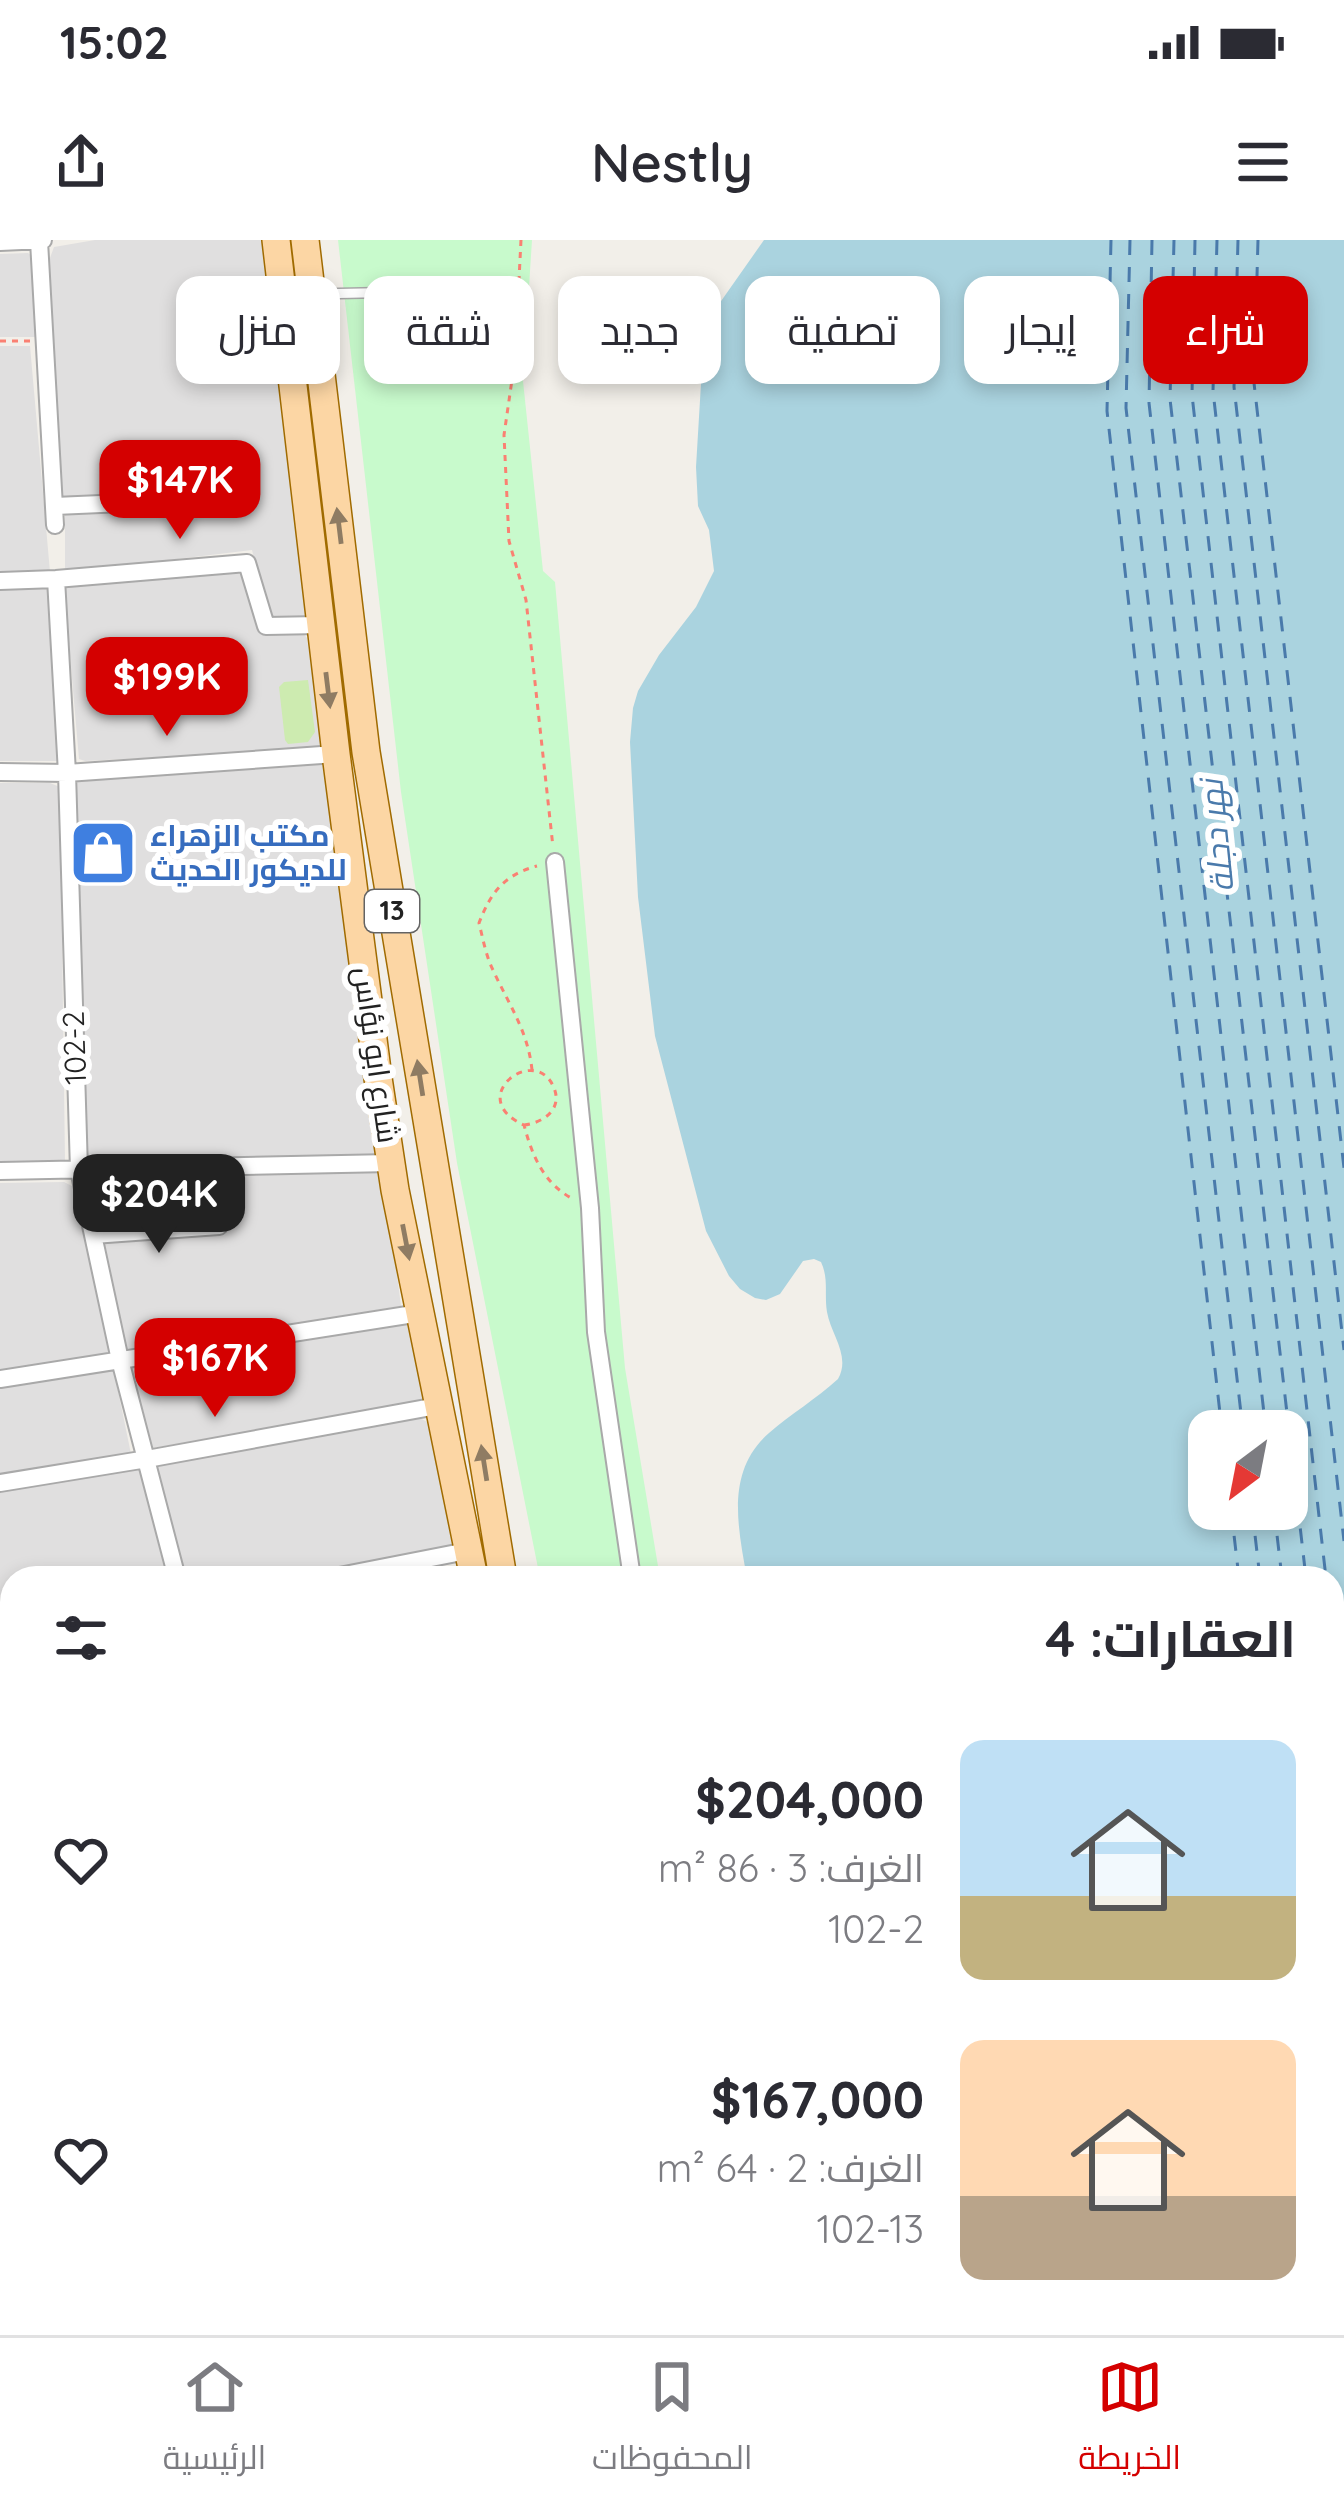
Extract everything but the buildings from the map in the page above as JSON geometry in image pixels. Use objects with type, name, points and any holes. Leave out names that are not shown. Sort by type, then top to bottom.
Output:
[{"type":"main road","name":"شارع ابو نؤاس","points":[[276,240],[336,754],[392,1163],[471,1565]]},
{"type":"main road","name":"شارع ابو نؤاس","points":[[305,240],[309,276]]},
{"type":"main road","name":"شارع ابو نؤاس","points":[[322,384],[366,752],[501,1566]]},
{"type":"street","points":[[0,242],[41,240],[55,515],[170,501]]},
{"type":"street","points":[[0,581],[247,563],[266,626],[320,625]]},
{"type":"street","name":"102-2","points":[[56,579],[68,772],[79,1169],[120,1360],[174,1566]]},
{"type":"street","points":[[0,772],[68,772],[336,754]]},
{"type":"street","points":[[555,862],[590,1208],[596,1332],[630,1566]]},
{"type":"street","points":[[0,1172],[392,1163]]},
{"type":"street","points":[[93,1235],[219,1226]]},
{"type":"street","points":[[0,1379],[420,1312]]},
{"type":"street","points":[[0,1483],[437,1406]]},
{"type":"path","points":[[521,240],[504,435],[508,542],[526,600],[555,862],[516,872],[494,893],[479,923],[490,965],[530,1047],[532,1070]]},
{"type":"path","points":[[0,341],[44,341]]},
{"type":"path","points":[[532,1070],[545,1076],[554,1088],[556,1102],[538,1124],[524,1125],[510,1119],[502,1108],[501,1093],[506,1080],[532,1070]]},
{"type":"path","points":[[524,1125],[541,1172],[563,1194],[590,1208]]},
{"type":"shaded area","points":[[95,240],[265,240],[269,276],[176,276],[176,384],[281,384],[307,619],[273,621],[252,550],[65,569],[65,514],[184,506],[182,491],[61,497],[47,266],[54,247]]},
{"type":"shaded area","points":[[0,254],[32,256],[38,337],[0,337]]},
{"type":"shaded area","points":[[0,346],[30,346],[50,572],[0,574]]},
{"type":"shaded area","points":[[233,571],[246,577],[257,624],[303,633],[307,638],[320,749],[79,759],[64,586]]},
{"type":"shaded area","points":[[45,588],[49,592],[59,761],[0,761],[0,589]]},
{"type":"shaded area","points":[[324,760],[381,1156],[88,1160],[84,1157],[74,785]]},
{"type":"shaded area","points":[[0,783],[60,787],[65,1161],[0,1163]]},
{"type":"shaded area","points":[[374,1170],[384,1175],[401,1306],[126,1351],[91,1181]]},
{"type":"shaded area","points":[[64,1182],[74,1187],[109,1353],[0,1370],[0,1183]]},
{"type":"shaded area","points":[[408,1323],[423,1401],[153,1448],[131,1367]]},
{"type":"shaded area","points":[[110,1367],[131,1454],[0,1474],[0,1385]]},
{"type":"shaded area","points":[[420,1418],[429,1423],[453,1548],[354,1566],[181,1566],[157,1465]]},
{"type":"shaded area","points":[[139,1466],[163,1566],[0,1566],[0,1489]]},
{"type":"green space","points":[[338,240],[532,240],[530,276],[364,276],[364,384],[523,384],[543,571],[555,582],[625,1368],[658,1566],[538,1566],[457,1163],[401,792]]},
{"type":"green space","points":[[308,680],[315,732],[308,742],[288,744],[279,687],[284,682]]},
{"type":"water","name":"نهر دجلة","points":[[764,240],[1344,240],[1344,1566],[745,1566],[738,1501],[746,1465],[769,1433],[838,1379],[842,1362],[827,1312],[821,1262],[803,1261],[780,1294],[766,1300],[740,1289],[729,1276],[706,1231],[655,1036],[638,897],[630,742],[638,691],[696,607],[714,571],[709,530],[698,506],[701,384],[721,384],[721,301]]},
{"type":"ferry route","points":[[1111,240],[1107,411],[1220,1410]]},
{"type":"ferry route","points":[[1130,240],[1126,408],[1241,1410]]},
{"type":"ferry route","points":[[1152,240],[1149,403],[1264,1410]]},
{"type":"ferry route","points":[[1174,240],[1170,399],[1305,1566]]},
{"type":"ferry route","points":[[1195,240],[1192,395],[1325,1566]]},
{"type":"ferry route","points":[[1217,240],[1213,391],[1344,1541]]},
{"type":"ferry route","points":[[1238,240],[1234,387],[1344,1350]]},
{"type":"ferry route","points":[[1258,240],[1254,383],[1344,1168]]},
{"type":"ferry route","points":[[1233,1530],[1238,1566]]},
{"type":"ferry route","points":[[1254,1530],[1259,1566]]},
{"type":"ferry route","points":[[1276,1530],[1281,1566]]},
{"type":"place","name":"مكتب الزهراء للديكور الحديث","points":[[103,853]]}]
